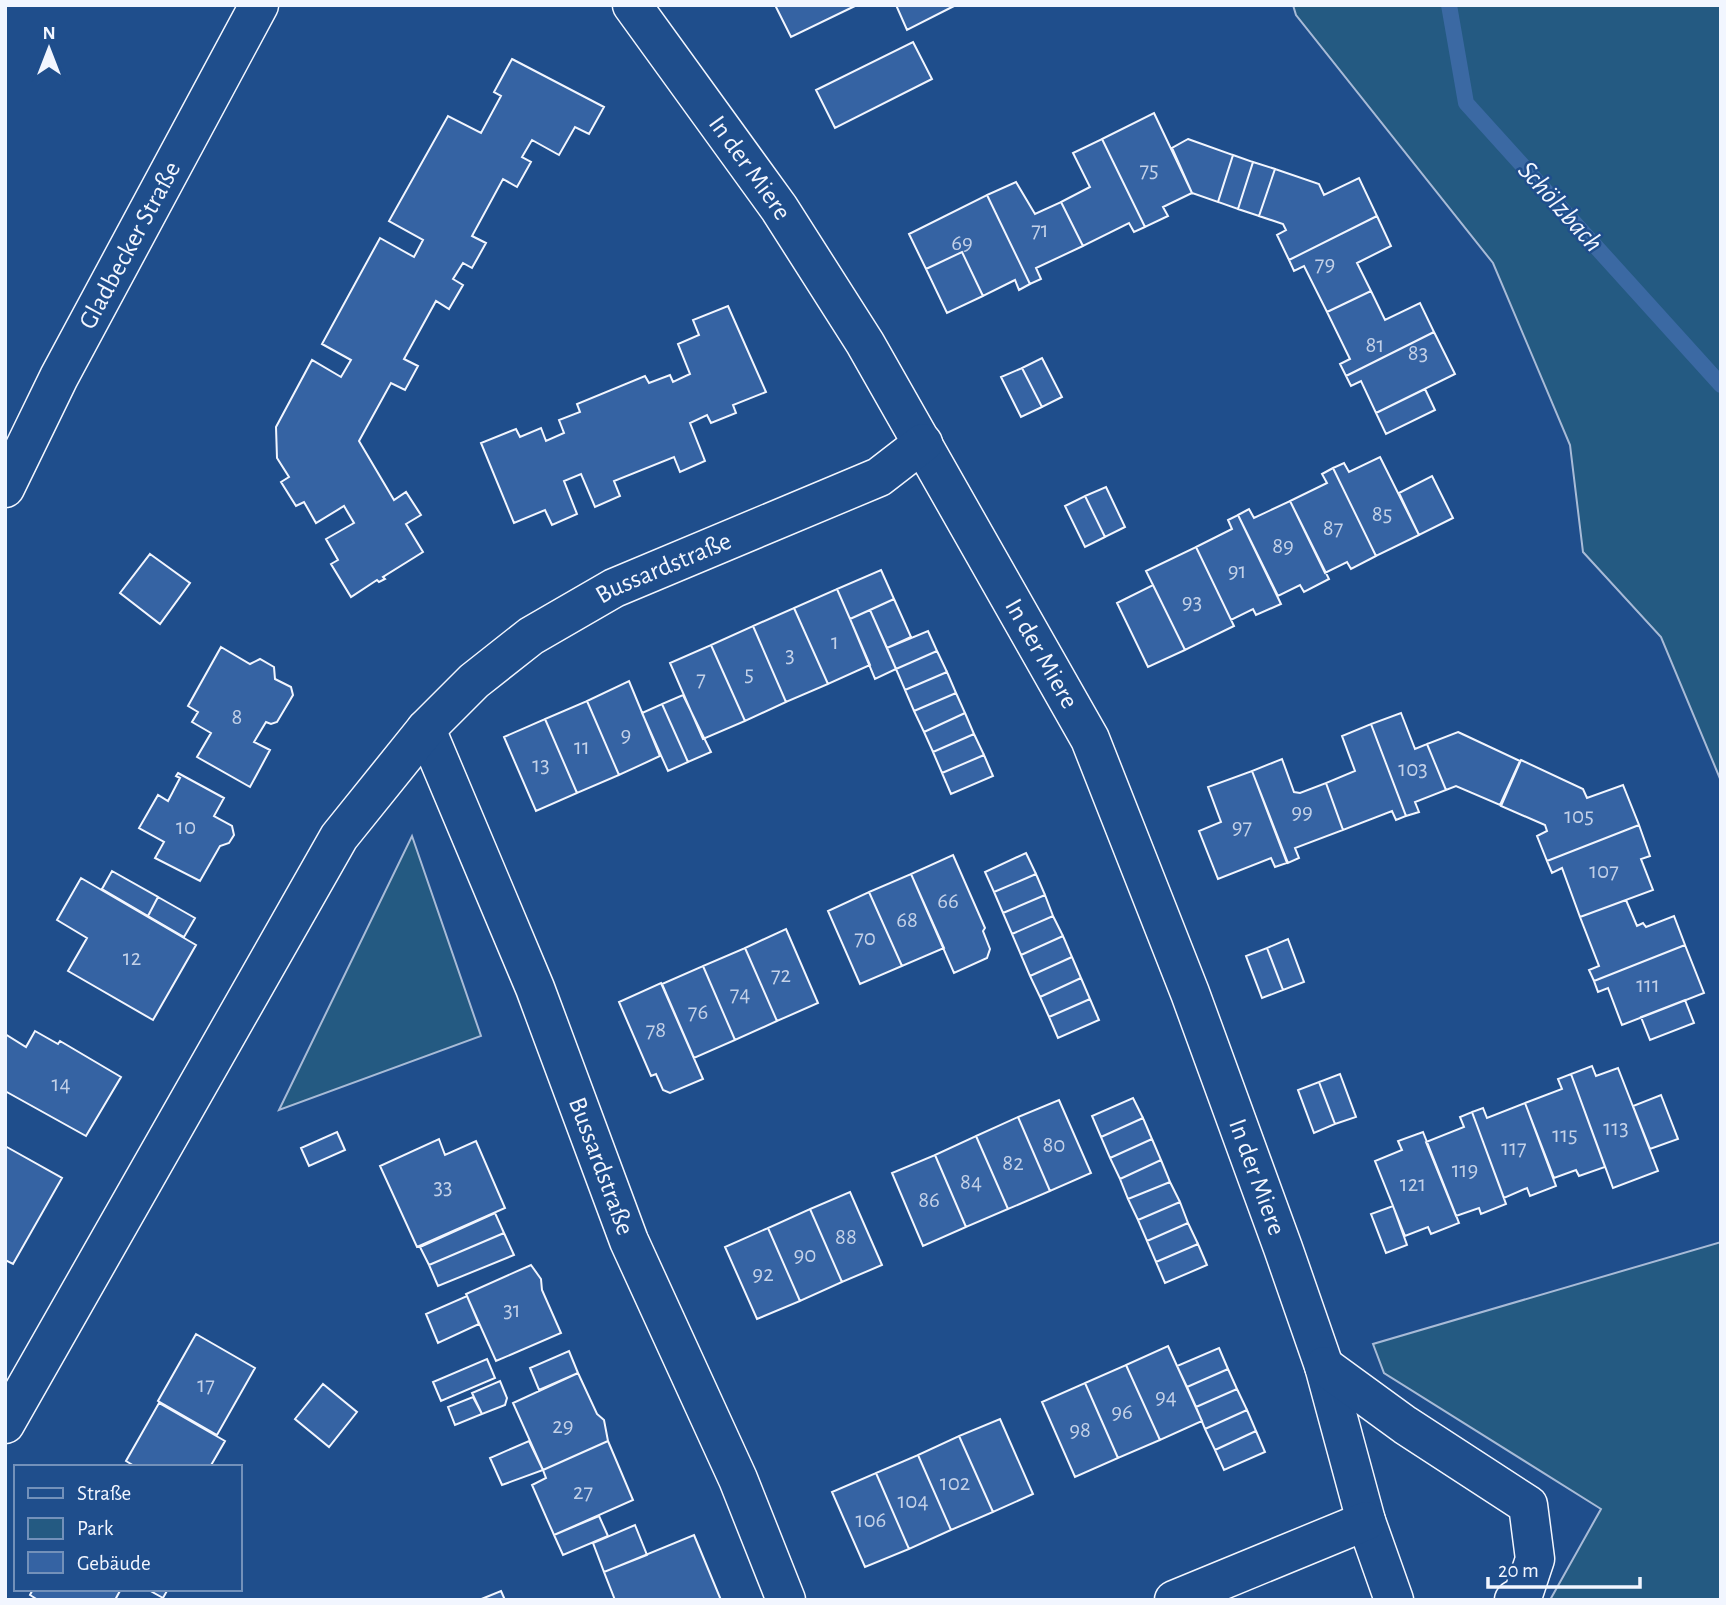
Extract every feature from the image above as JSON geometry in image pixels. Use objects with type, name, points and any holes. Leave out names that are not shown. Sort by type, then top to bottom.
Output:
[{"type":"street","name":"Gladbecker Straße","points":[[5,488],[59,377],[259,5]]},
{"type":"street","name":"In der Miere","points":[[632,5],[779,208],[866,343],[1090,738],[1191,993],[1324,1366],[1366,1521],[1394,1600]]},
{"type":"street","name":"Bussardstraße","points":[[5,1424],[339,837],[426,729],[474,681],[522,644],[614,588],[879,477],[923,443]]},
{"type":"street","name":"Bussardstraße","points":[[426,729],[535,988],[629,1241],[738,1479],[786,1600]]},
{"type":"street","points":[[1324,1366],[1405,1425],[1528,1505],[1535,1559],[1523,1595],[1514,1600]]},
{"type":"street","points":[[1174,1600],[1366,1521]]},
{"type":"green space","points":[[1293,5],[1721,5],[1721,781],[1661,637],[1583,552],[1570,445],[1493,263],[1296,15]]},
{"type":"green space","points":[[412,836],[481,1036],[279,1110]]},
{"type":"green space","points":[[1721,1242],[1721,1600],[1550,1600],[1601,1509],[1384,1373],[1373,1344]]},
{"type":"building","points":[[775,5],[857,5],[791,37]]},
{"type":"building","points":[[896,5],[956,5],[907,30]]},
{"type":"building","points":[[913,42],[932,79],[835,128],[816,90]]},
{"type":"building","points":[[512,59],[604,107],[589,134],[575,127],[559,155],[532,140],[522,157],[531,162],[517,187],[503,179],[472,236],[486,243],[472,268],[463,263],[453,279],[463,285],[449,309],[436,301],[404,359],[418,366],[405,390],[391,383],[359,441],[394,500],[406,492],[421,515],[406,524],[423,552],[383,577],[385,579],[379,582],[377,580],[351,597],[331,564],[338,560],[326,539],[354,523],[344,506],[316,523],[304,502],[296,506],[281,482],[289,477],[277,458],[276,427],[312,360],[341,377],[351,360],[322,344],[380,238],[414,257],[423,240],[389,221],[448,116],[481,133],[501,96],[494,92]]},
{"type":"building","points":[[1154,113],[1192,193],[1163,207],[1168,216],[1145,227],[1102,139]]},
{"type":"building","points":[[1102,139],[1145,227],[1134,232],[1129,223],[1083,246],[1061,202],[1090,187],[1073,153]]},
{"type":"building","points":[[1188,139],[1233,155],[1218,202],[1192,193],[1172,148]]},
{"type":"building","points":[[1233,155],[1253,162],[1238,209],[1218,202]]},
{"type":"building","points":[[1253,162],[1275,169],[1259,216],[1238,209]]},
{"type":"building","points":[[1275,169],[1319,184],[1324,195],[1359,178],[1377,216],[1289,260],[1277,235],[1286,230],[1283,224],[1259,216]]},
{"type":"building","points":[[1016,182],[1035,214],[1061,202],[1083,246],[1036,268],[1041,279],[1030,284],[987,195]]},
{"type":"building","points":[[987,195],[1030,284],[1019,290],[1015,280],[983,296],[962,252],[926,269],[909,234]]},
{"type":"building","points":[[1377,216],[1391,246],[1357,263],[1371,291],[1327,312],[1304,266],[1294,271],[1289,260]]},
{"type":"building","points":[[962,252],[983,296],[947,313],[926,269]]},
{"type":"building","points":[[1371,291],[1385,320],[1420,303],[1434,332],[1346,376],[1340,364],[1350,359],[1327,312]]},
{"type":"building","points":[[728,306],[766,392],[733,405],[736,413],[711,423],[707,415],[690,423],[705,461],[680,472],[674,457],[614,481],[620,496],[595,507],[581,474],[564,481],[577,514],[552,525],[545,510],[514,523],[481,443],[516,429],[520,437],[541,428],[546,441],[564,433],[559,420],[580,412],[577,404],[645,376],[649,383],[670,375],[673,382],[690,374],[678,344],[699,335],[693,320]]},
{"type":"building","points":[[1434,332],[1455,374],[1376,413],[1361,381],[1351,386],[1346,376]]},
{"type":"building","points":[[1042,358],[1062,397],[1042,407],[1022,368]]},
{"type":"building","points":[[1022,368],[1042,407],[1021,417],[1001,377]]},
{"type":"building","points":[[1425,389],[1435,410],[1386,434],[1376,413]]},
{"type":"building","points":[[1380,457],[1419,535],[1376,556],[1333,468],[1344,463],[1349,472]]},
{"type":"building","points":[[1333,468],[1376,556],[1351,569],[1347,562],[1325,573],[1290,501],[1327,483],[1322,474]]},
{"type":"building","points":[[1432,476],[1453,518],[1419,535],[1399,493]]},
{"type":"building","points":[[1106,487],[1125,527],[1105,537],[1085,496]]},
{"type":"building","points":[[1085,496],[1105,537],[1085,547],[1065,506]]},
{"type":"building","points":[[1290,501],[1329,579],[1304,592],[1300,585],[1278,596],[1238,515],[1249,509],[1254,518]]},
{"type":"building","points":[[1238,515],[1281,604],[1256,615],[1253,609],[1231,620],[1196,547],[1232,529],[1228,520]]},
{"type":"building","points":[[1196,547],[1234,626],[1185,650],[1146,571]]},
{"type":"building","points":[[150,554],[190,583],[160,624],[120,593]]},
{"type":"building","points":[[881,570],[894,599],[850,619],[837,589]]},
{"type":"building","points":[[1153,585],[1185,650],[1148,667],[1117,603]]},
{"type":"building","points":[[837,589],[870,665],[828,684],[794,608]]},
{"type":"building","points":[[894,599],[911,637],[887,648],[870,610]]},
{"type":"building","points":[[794,608],[828,684],[786,702],[753,626]]},
{"type":"building","points":[[870,610],[896,669],[875,679],[850,619]]},
{"type":"building","points":[[753,626],[786,702],[745,721],[711,645]]},
{"type":"building","points":[[928,631],[937,651],[896,669],[887,648]]},
{"type":"building","points":[[711,645],[745,721],[703,739],[670,663]]},
{"type":"building","points":[[221,647],[250,664],[260,659],[274,667],[275,679],[291,687],[293,695],[277,722],[266,722],[254,742],[270,750],[250,787],[197,757],[211,733],[192,722],[198,712],[188,706]]},
{"type":"building","points":[[937,651],[947,672],[905,690],[896,669]]},
{"type":"building","points":[[947,672],[956,693],[914,711],[905,690]]},
{"type":"building","points":[[629,681],[660,756],[619,775],[587,701]]},
{"type":"building","points":[[956,693],[965,713],[924,732],[914,711]]},
{"type":"building","points":[[683,695],[711,752],[688,762],[662,704]]},
{"type":"building","points":[[587,701],[619,775],[577,793],[545,719]]},
{"type":"building","points":[[662,704],[688,762],[668,771],[642,713]]},
{"type":"building","points":[[965,713],[974,734],[933,752],[924,732]]},
{"type":"building","points":[[1401,713],[1415,749],[1427,744],[1446,790],[1415,802],[1419,812],[1406,816],[1371,724]]},
{"type":"building","points":[[545,719],[577,793],[536,811],[504,737]]},
{"type":"building","points":[[1371,724],[1406,816],[1396,820],[1392,811],[1343,830],[1326,783],[1355,771],[1342,736]]},
{"type":"building","points":[[1458,732],[1520,761],[1500,805],[1456,786],[1446,790],[1427,744]]},
{"type":"building","points":[[974,734],[984,755],[942,773],[933,752]]},
{"type":"building","points":[[984,755],[993,776],[951,794],[942,773]]},
{"type":"building","points":[[1282,759],[1294,792],[1300,793],[1326,783],[1343,830],[1295,848],[1299,858],[1288,863],[1252,771]]},
{"type":"building","points":[[1521,760],[1583,789],[1587,798],[1623,785],[1639,825],[1547,861],[1537,836],[1547,831],[1545,825],[1501,806]]},
{"type":"building","points":[[1252,771],[1287,863],[1275,867],[1271,858],[1218,879],[1199,831],[1221,822],[1208,787]]},
{"type":"building","points":[[178,773],[224,798],[214,816],[232,826],[234,835],[229,843],[220,846],[200,881],[155,858],[164,842],[139,828],[158,795],[168,801],[180,778],[176,776]]},
{"type":"building","points":[[1639,825],[1650,856],[1641,859],[1653,890],[1580,917],[1562,868],[1552,873],[1547,861]]},
{"type":"building","points":[[1026,853],[1036,874],[994,892],[985,872]]},
{"type":"building","points":[[953,855],[985,928],[983,931],[990,949],[987,958],[954,973],[911,874]]},
{"type":"building","points":[[112,871],[158,897],[148,916],[102,889]]},
{"type":"building","points":[[911,874],[944,948],[902,966],[869,892]]},
{"type":"building","points":[[1036,874],[1045,895],[1003,913],[994,892]]},
{"type":"building","points":[[81,878],[196,945],[153,1020],[68,971],[87,938],[57,920]]},
{"type":"building","points":[[869,892],[902,966],[860,984],[828,911]]},
{"type":"building","points":[[1045,895],[1053,916],[1012,934],[1003,913]]},
{"type":"building","points":[[158,897],[195,918],[184,937],[148,916]]},
{"type":"building","points":[[1626,900],[1637,926],[1643,923],[1646,927],[1674,916],[1685,945],[1594,981],[1589,970],[1599,966],[1580,917]]},
{"type":"building","points":[[1053,916],[1063,936],[1021,955],[1012,934]]},
{"type":"building","points":[[786,929],[818,1003],[777,1021],[745,948]]},
{"type":"building","points":[[1063,936],[1072,957],[1030,976],[1021,955]]},
{"type":"building","points":[[1288,939],[1304,982],[1283,990],[1267,948]]},
{"type":"building","points":[[1685,945],[1704,993],[1622,1025],[1608,988],[1598,992],[1594,981]]},
{"type":"building","points":[[745,948],[777,1021],[735,1040],[703,966]]},
{"type":"building","points":[[1267,948],[1283,990],[1262,998],[1246,956]]},
{"type":"building","points":[[1072,957],[1081,978],[1040,997],[1030,976]]},
{"type":"building","points":[[703,966],[735,1040],[694,1058],[662,984]]},
{"type":"building","points":[[1081,978],[1090,999],[1049,1017],[1040,997]]},
{"type":"building","points":[[661,983],[703,1079],[670,1093],[663,1090],[656,1074],[651,1076],[619,1002]]},
{"type":"building","points":[[1090,999],[1099,1020],[1058,1038],[1049,1017]]},
{"type":"building","points":[[1685,1000],[1694,1023],[1650,1040],[1641,1017]]},
{"type":"building","points":[[35,1031],[58,1044],[60,1041],[121,1077],[86,1136],[5,1091],[5,1034],[26,1047]]},
{"type":"building","points":[[1592,1066],[1596,1076],[1618,1068],[1658,1171],[1613,1188],[1571,1074]]},
{"type":"building","points":[[1340,1074],[1356,1117],[1335,1124],[1319,1082]]},
{"type":"building","points":[[1571,1074],[1605,1167],[1579,1176],[1576,1170],[1554,1178],[1525,1103],[1562,1089],[1558,1079]]},
{"type":"building","points":[[1319,1082],[1335,1124],[1314,1133],[1298,1090]]},
{"type":"building","points":[[1661,1095],[1678,1139],[1650,1149],[1633,1106]]},
{"type":"building","points":[[1133,1098],[1143,1118],[1101,1137],[1092,1116]]},
{"type":"building","points":[[1059,1100],[1091,1173],[1050,1191],[1018,1117]]},
{"type":"building","points":[[1525,1103],[1556,1186],[1530,1196],[1527,1188],[1504,1198],[1472,1112],[1483,1108],[1487,1118]]},
{"type":"building","points":[[1472,1112],[1506,1204],[1481,1214],[1479,1208],[1456,1216],[1426,1142],[1464,1127],[1460,1117]]},
{"type":"building","points":[[1018,1117],[1050,1191],[1008,1209],[976,1136]]},
{"type":"building","points":[[1143,1118],[1152,1139],[1110,1158],[1101,1137]]},
{"type":"building","points":[[337,1132],[345,1150],[309,1166],[301,1148]]},
{"type":"building","points":[[1423,1132],[1459,1223],[1431,1234],[1428,1227],[1405,1236],[1375,1161],[1402,1150],[1398,1141]]},
{"type":"building","points":[[976,1136],[1008,1209],[966,1227],[935,1155]]},
{"type":"building","points":[[439,1139],[445,1155],[476,1141],[505,1208],[417,1247],[380,1166]]},
{"type":"building","points":[[1152,1139],[1161,1160],[1120,1179],[1110,1158]]},
{"type":"building","points":[[5,1146],[62,1178],[13,1264],[5,1260]]},
{"type":"building","points":[[935,1155],[966,1227],[923,1246],[892,1173]]},
{"type":"building","points":[[1161,1160],[1170,1182],[1128,1199],[1120,1179]]},
{"type":"building","points":[[1170,1182],[1180,1202],[1138,1220],[1128,1199]]},
{"type":"building","points":[[850,1192],[882,1265],[842,1282],[810,1209]]},
{"type":"building","points":[[1180,1202],[1188,1223],[1147,1241],[1138,1220]]},
{"type":"building","points":[[1393,1206],[1407,1245],[1386,1253],[1371,1214]]},
{"type":"building","points":[[810,1209],[842,1282],[800,1301],[768,1228]]},
{"type":"building","points":[[495,1213],[504,1233],[429,1265],[420,1247]]},
{"type":"building","points":[[1188,1223],[1198,1244],[1156,1262],[1147,1241]]},
{"type":"building","points":[[768,1228],[800,1301],[757,1319],[725,1247]]},
{"type":"building","points":[[504,1233],[514,1255],[438,1286],[429,1265]]},
{"type":"building","points":[[1198,1244],[1207,1265],[1165,1283],[1156,1262]]},
{"type":"building","points":[[531,1265],[541,1279],[542,1290],[561,1333],[496,1361],[466,1294]]},
{"type":"building","points":[[467,1296],[479,1324],[438,1343],[426,1314]]},
{"type":"building","points":[[196,1334],[255,1368],[217,1435],[158,1401]]},
{"type":"building","points":[[1168,1346],[1202,1421],[1160,1440],[1126,1365]]},
{"type":"building","points":[[1219,1348],[1228,1369],[1187,1387],[1177,1366]]},
{"type":"building","points":[[569,1351],[578,1373],[539,1390],[530,1368]]},
{"type":"building","points":[[487,1359],[495,1378],[441,1401],[433,1382]]},
{"type":"building","points":[[1126,1365],[1160,1440],[1118,1458],[1085,1383]]},
{"type":"building","points":[[1228,1369],[1237,1389],[1196,1407],[1187,1387]]},
{"type":"building","points":[[578,1373],[597,1414],[604,1420],[608,1441],[543,1470],[513,1403]]},
{"type":"building","points":[[500,1381],[507,1398],[505,1405],[482,1414],[472,1393]]},
{"type":"building","points":[[1085,1383],[1118,1458],[1075,1477],[1042,1402]]},
{"type":"building","points":[[323,1384],[357,1412],[329,1447],[295,1419]]},
{"type":"building","points":[[1237,1389],[1247,1410],[1205,1429],[1196,1407]]},
{"type":"building","points":[[473,1397],[482,1414],[455,1425],[448,1407]]},
{"type":"building","points":[[159,1403],[225,1441],[211,1465],[133,1465],[126,1461]]},
{"type":"building","points":[[1247,1410],[1256,1431],[1215,1450],[1205,1429]]},
{"type":"building","points":[[1000,1419],[1033,1494],[993,1512],[959,1436]]},
{"type":"building","points":[[1256,1431],[1265,1452],[1224,1470],[1215,1450]]},
{"type":"building","points":[[959,1436],[993,1512],[951,1530],[918,1455]]},
{"type":"building","points":[[529,1441],[543,1470],[502,1485],[490,1458]]},
{"type":"building","points":[[608,1441],[633,1500],[554,1535],[532,1485],[546,1478],[543,1470]]},
{"type":"building","points":[[918,1455],[951,1530],[909,1549],[876,1473]]},
{"type":"building","points":[[876,1473],[909,1549],[865,1567],[832,1492]]},
{"type":"building","points":[[599,1516],[608,1536],[563,1555],[554,1535]]},
{"type":"building","points":[[635,1525],[647,1555],[604,1572],[593,1543]]},
{"type":"building","points":[[694,1535],[721,1600],[615,1600],[604,1572]]},
{"type":"building","points":[[32,1591],[120,1591],[115,1600],[38,1600],[30,1595]]},
{"type":"building","points":[[151,1591],[167,1591],[163,1598]]},
{"type":"building","points":[[501,1591],[505,1600],[479,1600]]},
{"type":"waterway","name":"Schölzbach","points":[[1449,5],[1466,103],[1721,385]]}]
